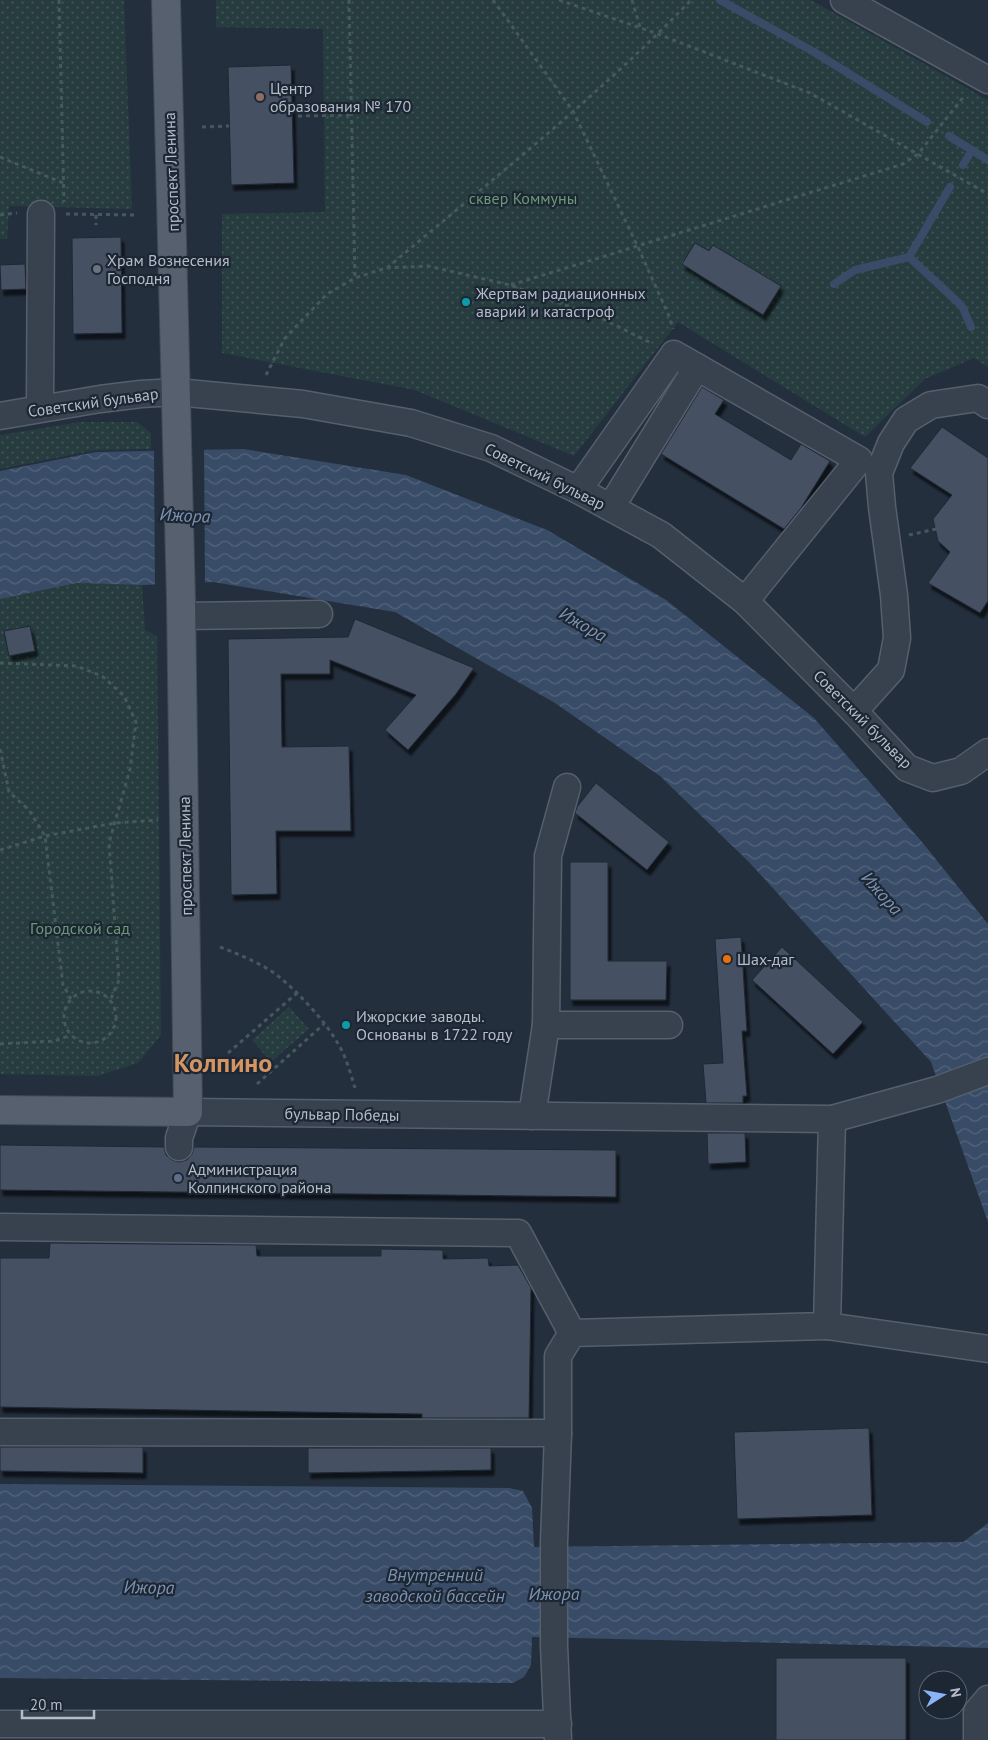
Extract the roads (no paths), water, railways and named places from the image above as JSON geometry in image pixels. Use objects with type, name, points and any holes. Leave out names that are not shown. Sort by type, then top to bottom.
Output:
[{"type":"main road","name":"проспект Ленина","points":[[166,0],[181,609],[188,1112]]},
{"type":"main road","name":"бульвар Победы","points":[[0,1110],[188,1112]]},
{"type":"street","points":[[844,0],[985,72]]},
{"type":"street","points":[[40,408],[34,360],[41,214]]},
{"type":"street","points":[[578,490],[674,354],[859,460],[746,601]]},
{"type":"street","points":[[611,508],[697,367]]},
{"type":"street","name":"Советский бульвар","points":[[0,416],[40,408],[141,394],[176,392],[303,404],[411,423],[491,448],[578,490],[661,535],[746,601],[908,768],[933,778],[961,772],[988,752]]},
{"type":"street","points":[[854,711],[890,670],[897,638],[880,473],[891,443],[906,420],[931,405],[978,398],[988,404]]},
{"type":"street","points":[[181,609],[319,614]]},
{"type":"street","points":[[532,1116],[546,1025],[548,856],[567,787]]},
{"type":"street","points":[[546,1025],[669,1025]]},
{"type":"street","name":"бульвар Победы","points":[[188,1112],[832,1118],[937,1090],[988,1071]]},
{"type":"street","points":[[179,1147],[179,1138],[188,1112]]},
{"type":"street","points":[[827,1326],[832,1118]]},
{"type":"street","points":[[0,1227],[518,1233],[572,1333]]},
{"type":"street","points":[[572,1333],[827,1326],[988,1350]]},
{"type":"street","points":[[0,1724],[558,1732],[554,1645],[554,1542],[558,1433],[558,1356],[572,1333]]},
{"type":"street","points":[[0,1432],[558,1433]]},
{"type":"street","points":[[977,1740],[977,1712],[988,1699]]},
{"type":"water","name":"Ижора","points":[[243,449],[406,475],[547,530],[666,600],[814,718],[922,842],[988,924],[988,1222],[931,1062],[749,862],[660,776],[555,703],[395,612],[213,582],[142,585],[77,583],[0,599],[0,471],[96,452]]},
{"type":"water","name":"Внутренний заводской бассейн","points":[[0,1484],[509,1488],[523,1491],[532,1508],[534,1547],[963,1542],[988,1523],[988,1648],[532,1637],[531,1665],[524,1677],[513,1683],[0,1678]]},
{"type":"waterway","points":[[720,0],[814,52],[927,122]]},
{"type":"waterway","points":[[949,136],[988,160]]},
{"type":"waterway","points":[[963,165],[972,150]]},
{"type":"waterway","points":[[834,284],[855,270],[909,257],[950,187]]},
{"type":"waterway","points":[[909,257],[962,306],[971,327]]},
{"type":"place","name":"Центр образования № 170","points":[[260,97]]},
{"type":"place","name":"Храм Вознесения Господня","points":[[97,269]]},
{"type":"place","name":"Жертвам радиационных аварий и катастроф","points":[[466,302]]},
{"type":"place","name":"Шах-даг","points":[[727,959]]},
{"type":"place","name":"Ижорские заводы. Основаны в 1722 году","points":[[346,1025]]},
{"type":"place","name":"Администрация Колпинского района","points":[[178,1178]]},
{"type":"district","name":"Колпино","points":[[223,1062]]},
{"type":"park label","name":"сквер Коммуны","points":[[523,198]]},
{"type":"park label","name":"Городской сад","points":[[80,928]]}]
